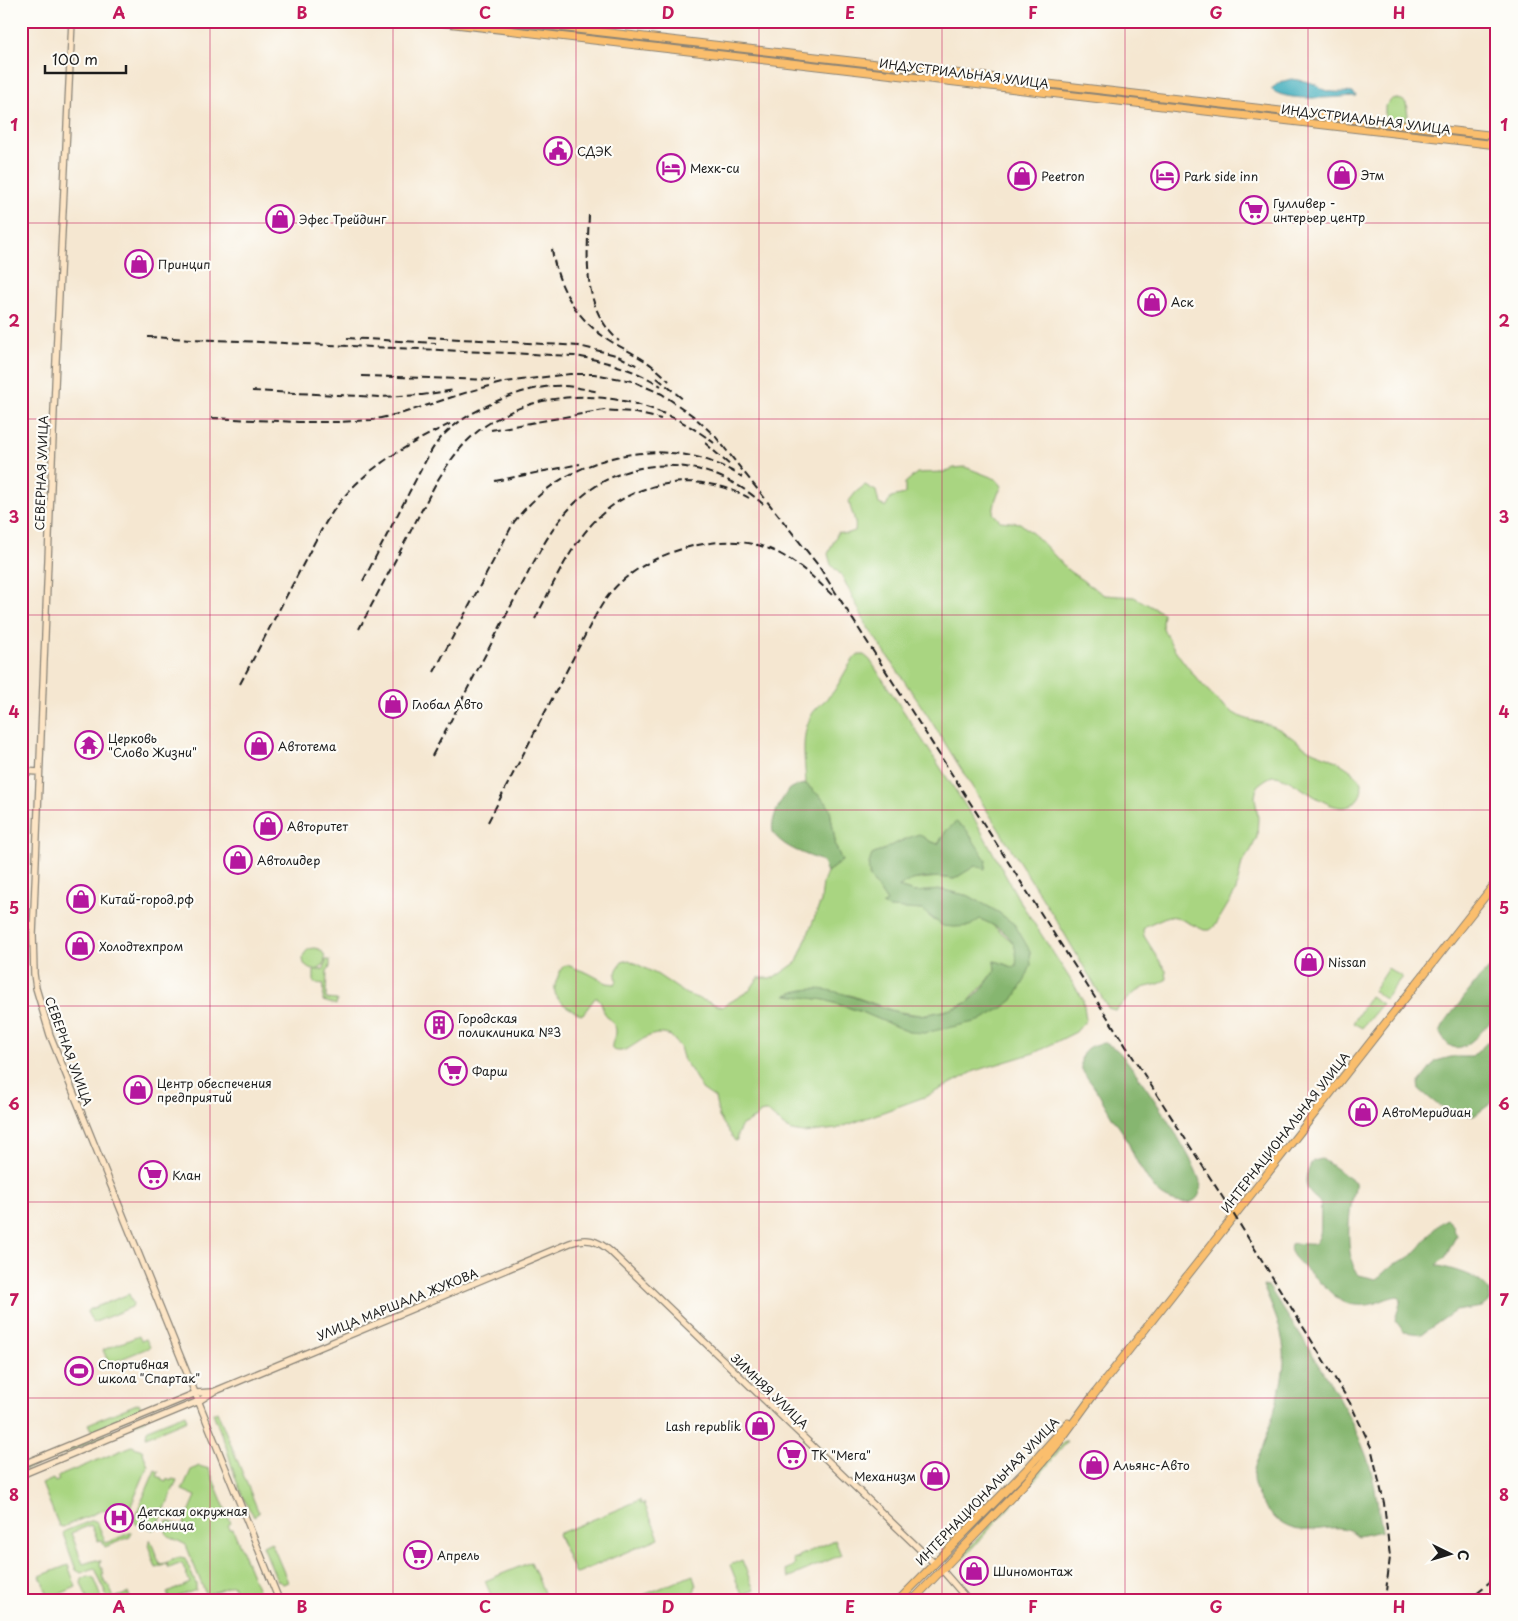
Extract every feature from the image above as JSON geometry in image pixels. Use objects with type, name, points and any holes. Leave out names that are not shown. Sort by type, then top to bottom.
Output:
[{"type":"main road","name":"СЕВЕРНАЯ УЛИЦА","points":[[72,21],[39,772],[33,935],[34,974],[39,1001],[61,1064],[279,1600]]},
{"type":"main road","name":"ИНДУСТРИАЛЬНАЯ УЛИЦА","points":[[429,21],[1497,145]]},
{"type":"main road","name":"ИНДУСТРИАЛЬНАЯ УЛИЦА","points":[[507,21],[1497,136]]},
{"type":"main road","points":[[21,771],[39,772]]},
{"type":"main road","name":"ИНТЕРНАЦИОНАЛЬНАЯ УЛИЦА","points":[[913,1600],[1026,1482],[1065,1434],[1092,1397],[1497,881]]},
{"type":"main road","name":"УЛИЦА МАРШАЛА ЖУКОВА","points":[[21,1475],[563,1246],[576,1241],[588,1240]]},
{"type":"main road","name":"ЗИМНЯЯ УЛИЦА","points":[[588,1240],[600,1243],[610,1251],[934,1563]]},
{"type":"main road","name":"УЛИЦА МАРШАЛА ЖУКОВА","points":[[21,1465],[196,1393],[214,1392]]},
{"type":"main road","name":"ИНТЕРНАЦИОНАЛЬНАЯ УЛИЦА","points":[[899,1600],[1026,1470],[1092,1397]]},
{"type":"main road","points":[[151,1412],[154,1420]]},
{"type":"main road","points":[[934,1563],[968,1600]]},
{"type":"green space","points":[[1393,98],[1406,103],[1408,115],[1405,121],[1387,119],[1385,117],[1385,106]]},
{"type":"green space","points":[[965,467],[996,479],[1002,486],[996,498],[993,513],[1000,521],[1020,523],[1038,538],[1069,571],[1104,595],[1134,597],[1163,613],[1162,626],[1175,650],[1193,674],[1223,705],[1243,718],[1279,729],[1310,750],[1342,764],[1355,775],[1362,787],[1361,794],[1355,802],[1347,807],[1337,807],[1281,777],[1273,776],[1257,786],[1255,797],[1258,818],[1257,837],[1242,863],[1236,891],[1215,926],[1210,930],[1204,930],[1176,917],[1168,916],[1145,926],[1143,930],[1144,936],[1166,971],[1167,979],[1161,983],[1140,989],[1115,1010],[1108,1008],[1061,928],[928,716],[867,626],[842,576],[831,565],[828,554],[838,532],[846,534],[855,531],[855,520],[849,501],[865,485],[876,491],[879,504],[886,507],[891,497],[905,494],[905,483],[917,473],[944,472],[954,468]]},
{"type":"green space","points":[[857,655],[864,655],[870,660],[978,825],[1019,900],[1083,999],[1086,1020],[1076,1032],[1034,1053],[975,1071],[927,1096],[836,1129],[803,1133],[792,1131],[768,1112],[764,1112],[742,1125],[735,1141],[719,1117],[715,1098],[702,1089],[684,1061],[680,1047],[671,1036],[652,1035],[625,1050],[612,1049],[616,1030],[614,1024],[604,1012],[598,998],[595,998],[581,1015],[560,1001],[556,996],[555,984],[563,966],[567,965],[607,983],[615,984],[617,980],[616,973],[619,967],[622,962],[629,960],[658,975],[686,994],[722,1007],[750,990],[758,978],[774,978],[797,962],[821,901],[823,882],[827,872],[842,861],[836,847],[830,810],[826,802],[806,784],[805,732],[813,712],[834,691]],"holes":[[[946,831],[975,866],[954,879],[939,877],[909,880],[898,887],[914,892],[943,890],[969,896],[998,912],[1015,925],[1025,980],[909,1032],[862,1012],[825,1000],[802,997],[850,995],[894,1011],[920,1015],[948,1010],[968,1002],[995,970],[994,961],[1016,967],[1017,955],[1014,943],[991,924],[980,919],[935,921],[922,910],[882,905],[887,902],[869,876],[872,855],[904,839],[929,841],[938,844]]]},
{"type":"green space","points":[[806,784],[826,802],[830,810],[836,847],[842,861],[827,872],[822,861],[784,844],[774,834],[773,830],[776,812],[785,795],[794,787]]},
{"type":"green space","points":[[956,822],[966,829],[986,860],[985,869],[975,866],[954,879],[939,877],[918,879],[898,887],[914,892],[943,890],[969,896],[998,912],[1015,925],[1030,951],[1031,965],[1025,980],[1013,1000],[979,1021],[924,1033],[909,1032],[862,1012],[825,1000],[786,995],[804,990],[821,989],[854,997],[886,1009],[925,1015],[965,1004],[976,996],[995,970],[994,961],[1016,967],[1017,957],[1015,949],[1003,931],[980,919],[970,926],[943,926],[922,910],[889,908],[882,905],[887,902],[869,875],[869,863],[872,855],[919,834],[929,841],[938,844],[946,831]]},
{"type":"green space","points":[[314,948],[322,951],[325,959],[322,967],[314,970],[306,967],[303,959],[306,951]]},
{"type":"green space","points":[[1497,955],[1497,1019],[1493,1019],[1481,1033],[1467,1044],[1453,1047],[1446,1043],[1440,1033],[1445,1022],[1480,977],[1491,966]]},
{"type":"green space","points":[[326,960],[330,960],[330,967],[327,971],[326,999],[337,1000],[336,1005],[323,1001],[324,984],[314,983],[314,971],[324,969]]},
{"type":"green space","points":[[1388,968],[1402,977],[1385,999],[1373,991]]},
{"type":"green space","points":[[1370,996],[1382,1004],[1362,1028],[1353,1023]]},
{"type":"green space","points":[[1497,1033],[1497,1099],[1474,1116],[1450,1111],[1433,1101],[1419,1089],[1418,1084],[1436,1061],[1451,1057],[1472,1057]]},
{"type":"green space","points":[[1105,1043],[1118,1051],[1129,1064],[1153,1098],[1191,1160],[1201,1187],[1196,1199],[1191,1202],[1178,1202],[1165,1198],[1155,1189],[1138,1164],[1123,1133],[1084,1074],[1081,1065],[1082,1055],[1091,1046]]},
{"type":"green space","points":[[1322,1159],[1355,1182],[1351,1203],[1349,1242],[1352,1261],[1359,1275],[1376,1279],[1391,1266],[1412,1255],[1438,1225],[1447,1219],[1453,1225],[1456,1236],[1445,1258],[1436,1265],[1466,1274],[1479,1281],[1490,1292],[1489,1301],[1482,1307],[1455,1311],[1422,1334],[1404,1332],[1395,1320],[1401,1300],[1398,1296],[1374,1304],[1363,1305],[1354,1305],[1341,1301],[1301,1264],[1290,1250],[1291,1244],[1314,1244],[1320,1235],[1320,1203],[1308,1190],[1306,1181],[1307,1173],[1313,1161]]},
{"type":"green space","points":[[1263,1286],[1269,1287],[1331,1384],[1353,1424],[1366,1455],[1375,1487],[1382,1531],[1358,1536],[1348,1530],[1338,1528],[1294,1529],[1283,1524],[1271,1514],[1259,1497],[1253,1482],[1253,1472],[1264,1445],[1275,1408],[1284,1361],[1283,1342],[1279,1326]]},
{"type":"green space","points":[[129,1294],[133,1304],[132,1307],[93,1323],[87,1312],[88,1310]]},
{"type":"green space","points":[[139,1336],[141,1341],[146,1339],[150,1347],[109,1364],[103,1350]]},
{"type":"green space","points":[[139,1403],[142,1410],[133,1416],[95,1431],[91,1430],[88,1424]]},
{"type":"green space","points":[[217,1411],[259,1513],[254,1516],[244,1500],[237,1482],[213,1413]]},
{"type":"green space","points":[[185,1414],[187,1420],[146,1437],[147,1430],[150,1428]]},
{"type":"green space","points":[[145,1418],[145,1420],[21,1471],[21,1469]]},
{"type":"green space","points":[[1064,1442],[1067,1442],[1044,1470],[962,1559],[960,1557],[1019,1495]]},
{"type":"green space","points":[[132,1446],[142,1450],[148,1466],[128,1513],[118,1516],[103,1510],[63,1527],[59,1526],[42,1484],[53,1479],[55,1482],[59,1480],[57,1477]]},
{"type":"green space","points":[[199,1466],[209,1469],[231,1523],[228,1525],[230,1529],[233,1529],[262,1600],[239,1600],[233,1585],[206,1595],[186,1545],[167,1535],[165,1527],[167,1521],[183,1526],[196,1496],[182,1490],[191,1470]]},
{"type":"green space","points":[[155,1470],[159,1472],[157,1476],[162,1478],[161,1480],[166,1482],[167,1479],[171,1481],[172,1479],[177,1480],[157,1528],[153,1530],[136,1524],[134,1519]]},
{"type":"green space","points":[[640,1500],[641,1504],[644,1503],[659,1538],[575,1574],[558,1534]]},
{"type":"green space","points":[[93,1520],[97,1522],[106,1543],[132,1532],[130,1537],[105,1547],[102,1540],[98,1541],[91,1525],[71,1533],[83,1564],[96,1560],[101,1561],[100,1564],[104,1574],[102,1575],[114,1598],[128,1593],[130,1597],[128,1600],[108,1600],[95,1568],[81,1573],[76,1570],[63,1534],[65,1531]]},
{"type":"green space","points":[[150,1539],[160,1565],[180,1557],[185,1558],[196,1584],[196,1590],[177,1597],[178,1600],[170,1600],[167,1593],[190,1583],[182,1563],[169,1568],[167,1564],[156,1568],[148,1545]]},
{"type":"green space","points":[[835,1540],[841,1555],[788,1578],[785,1570],[795,1565],[793,1560]]},
{"type":"green space","points":[[271,1542],[288,1582],[283,1584],[277,1580],[263,1546]]},
{"type":"green space","points":[[742,1560],[754,1590],[742,1595],[730,1565]]},
{"type":"green space","points":[[531,1562],[545,1595],[534,1600],[493,1600],[485,1581]]},
{"type":"green space","points":[[68,1565],[76,1587],[53,1597],[54,1600],[50,1600],[40,1576]]},
{"type":"green space","points":[[693,1575],[696,1586],[691,1600],[631,1600]]},
{"type":"green space","points":[[88,1576],[94,1578],[103,1600],[88,1600],[81,1583],[82,1579]]},
{"type":"water","points":[[1291,79],[1312,83],[1330,91],[1354,93],[1356,96],[1299,98],[1287,96],[1271,89],[1280,82]]},
{"type":"railway","points":[[589,215],[589,282],[598,314],[619,341]]},
{"type":"railway","points":[[552,249],[564,290],[579,314],[600,334],[649,363],[669,381]]},
{"type":"railway","points":[[148,337],[575,356],[620,366],[661,386]]},
{"type":"railway","points":[[428,337],[579,346],[616,355],[640,367]]},
{"type":"railway","points":[[347,338],[436,343]]},
{"type":"railway","points":[[211,418],[298,422],[372,420],[403,413],[505,382],[570,374],[594,374],[632,381],[662,394],[692,415],[715,436],[818,565],[1234,1215],[1350,1403],[1371,1447],[1384,1503],[1390,1557],[1385,1600]]},
{"type":"railway","points":[[362,376],[495,380]]},
{"type":"railway","points":[[657,378],[684,400]]},
{"type":"railway","points":[[363,581],[426,460],[436,444],[458,423],[489,404],[539,388],[565,386],[599,392]]},
{"type":"railway","points":[[252,391],[380,397],[422,395],[455,390]]},
{"type":"railway","points":[[359,629],[436,483],[456,453],[482,428],[509,412],[539,402],[569,397],[600,398],[630,403],[660,412],[688,426],[714,443]]},
{"type":"railway","points":[[491,430],[604,410],[631,412],[661,419]]},
{"type":"railway","points":[[240,684],[321,531],[342,499],[385,460],[452,423]]},
{"type":"railway","points":[[705,443],[731,466]]},
{"type":"railway","points":[[434,672],[514,522],[532,502],[574,472],[598,462],[623,456],[648,453],[674,453],[700,458],[722,466],[742,477]]},
{"type":"railway","points":[[495,481],[580,464]]},
{"type":"railway","points":[[432,756],[548,537],[575,503],[596,486],[619,474],[644,467],[669,466],[694,469],[719,476],[742,488],[763,504]]},
{"type":"railway","points":[[535,619],[559,573],[586,531],[602,514],[621,500],[644,489],[682,482],[712,484],[749,498]]},
{"type":"railway","points":[[488,822],[597,613],[614,589],[636,570],[669,553],[687,547],[706,543],[744,543],[761,546],[781,554],[809,574],[833,596]]},
{"type":"railway","points":[[1468,1600],[1497,1576]]},
{"type":"place","name":"СДЭК","points":[[558,151]]},
{"type":"place","name":"Мехк-си","points":[[671,168]]},
{"type":"place","name":"Этм","points":[[1342,175]]},
{"type":"place","name":"Peetron","points":[[1022,176]]},
{"type":"place","name":"Park side inn","points":[[1165,176]]},
{"type":"place","name":"Гулливер - интерьер центр","points":[[1254,210]]},
{"type":"place","name":"Эфес Трейдинг","points":[[280,219]]},
{"type":"place","name":"Принцип","points":[[139,264]]},
{"type":"place","name":"Аск","points":[[1152,302]]},
{"type":"place","name":"Глобал Авто","points":[[393,704]]},
{"type":"place","name":"Церковь \"Слово Жизни\"","points":[[89,745]]},
{"type":"place","name":"Автотема","points":[[259,746]]},
{"type":"place","name":"Авторитет","points":[[268,826]]},
{"type":"place","name":"Автолидер","points":[[238,860]]},
{"type":"place","name":"Китай-город.рф","points":[[81,899]]},
{"type":"place","name":"Холодтехпром","points":[[80,946]]},
{"type":"place","name":"Nissan","points":[[1309,962]]},
{"type":"place","name":"Городская поликлиника №3","points":[[439,1025]]},
{"type":"place","name":"Фарш","points":[[453,1071]]},
{"type":"place","name":"Центр обеспечения предприятий","points":[[138,1090]]},
{"type":"place","name":"АвтоМеридиан","points":[[1363,1112]]},
{"type":"place","name":"Клан","points":[[153,1175]]},
{"type":"place","name":"Спортивная школа \"Спартак\"","points":[[79,1371]]},
{"type":"place","name":"Lash republik","points":[[760,1426]]},
{"type":"place","name":"ТК \"Мега\"","points":[[792,1455]]},
{"type":"place","name":"Альянс-Авто","points":[[1094,1465]]},
{"type":"place","name":"Механизм","points":[[935,1476]]},
{"type":"place","name":"Детская окружная больница","points":[[119,1518]]},
{"type":"place","name":"Апрель","points":[[418,1555]]},
{"type":"place","name":"Шиномонтаж","points":[[974,1571]]}]
